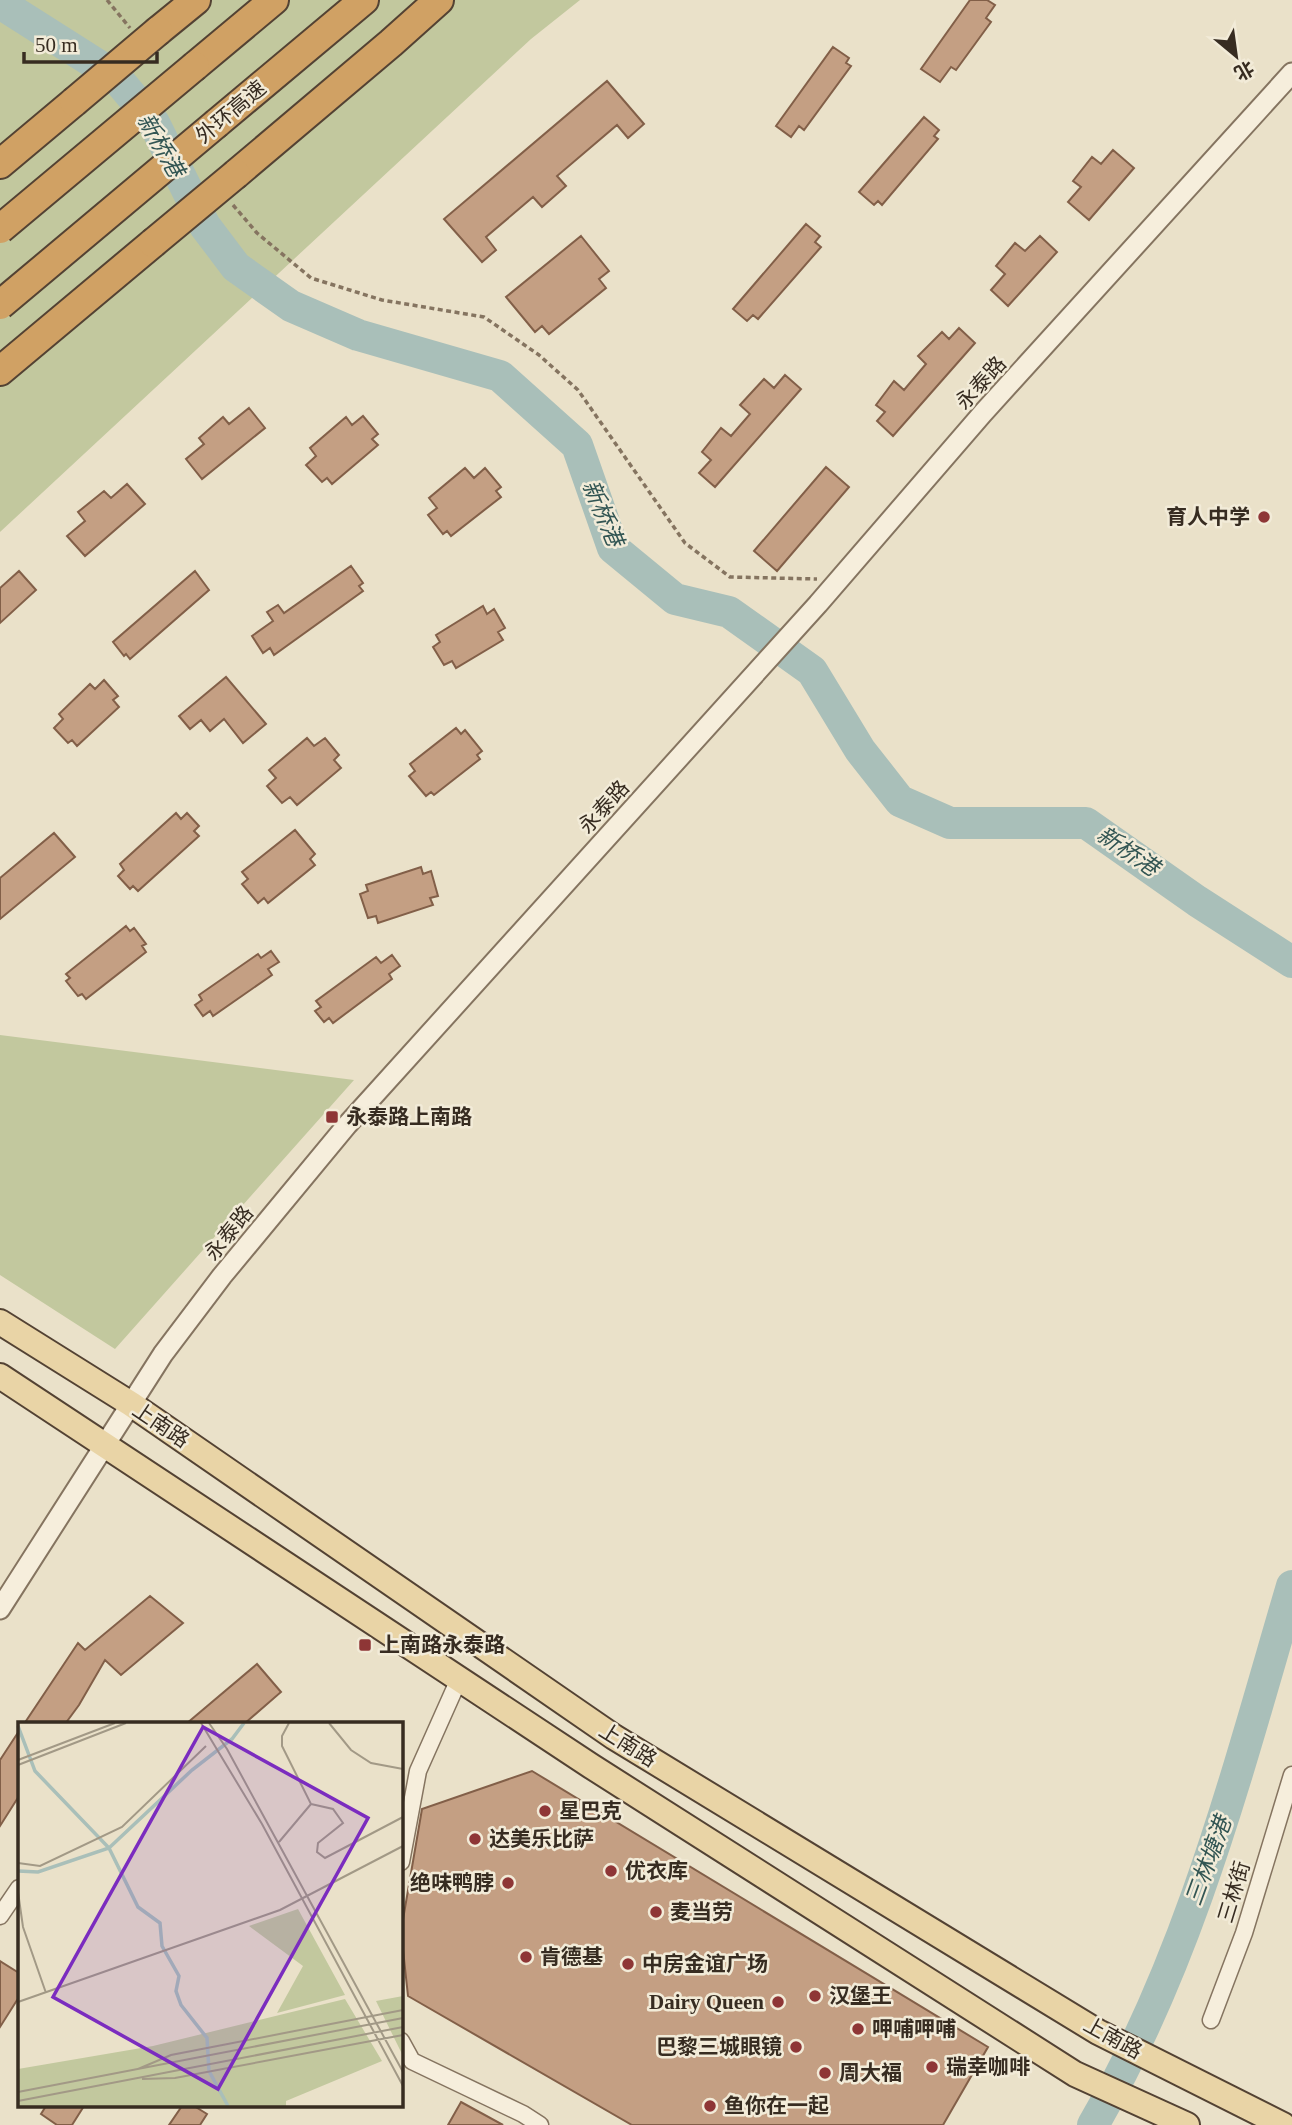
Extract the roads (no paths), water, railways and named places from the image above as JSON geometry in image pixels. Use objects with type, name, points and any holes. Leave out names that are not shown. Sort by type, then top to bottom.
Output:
[{"type":"highway","points":[[0,164],[74,102],[144,30],[196,0]]},
{"type":"highway","points":[[0,229],[274,0]]},
{"type":"highway","name":"外环高速","points":[[0,304],[364,0]]},
{"type":"highway","points":[[0,371],[439,0]]},
{"type":"main road","name":"上南路","points":[[0,1322],[131,1404],[614,1737],[1098,2032],[1283,2125]]},
{"type":"main road","name":"上南路","points":[[0,1376],[590,1766],[1075,2074],[1187,2125]]},
{"type":"street","name":"永泰路","points":[[0,1609],[163,1354],[222,1276],[347,1125],[818,604],[983,414],[1292,74]]},
{"type":"street","points":[[402,1857],[418,1771],[459,1679]]},
{"type":"street","name":"三林街","points":[[1211,2020],[1244,1933],[1292,1775]]},
{"type":"street","points":[[0,1916],[18,1889]]},
{"type":"street","points":[[402,2043],[412,2061],[523,2114],[540,2125]]},
{"type":"waterway","name":"新桥港","points":[[0,3],[115,76],[154,123],[205,226],[236,267],[291,306],[358,335],[500,376],[577,445],[613,548],[675,599],[729,612],[812,671],[860,750],[900,801],[950,823],[1086,823],[1197,901],[1292,962]]},
{"type":"waterway","name":"三林塘港","points":[[1093,2125],[1127,2062],[1184,1930],[1231,1793],[1292,1586]]},
{"type":"place","name":"育人中学","points":[[1264,517]]},
{"type":"place","name":"永泰路上南路","points":[[332,1117]]},
{"type":"place","name":"上南路永泰路","points":[[365,1645]]},
{"type":"place","name":"星巴克","points":[[545,1811]]},
{"type":"place","name":"达美乐比萨","points":[[475,1839]]},
{"type":"place","name":"优衣库","points":[[611,1871]]},
{"type":"place","name":"绝味鸭脖","points":[[508,1883]]},
{"type":"place","name":"麦当劳","points":[[656,1912]]},
{"type":"place","name":"肯德基","points":[[526,1957]]},
{"type":"place","name":"中房金谊广场","points":[[628,1964]]},
{"type":"place","name":"汉堡王","points":[[815,1996]]},
{"type":"place","name":"Dairy Queen","points":[[778,2002]]},
{"type":"place","name":"呷哺呷哺","points":[[858,2029]]},
{"type":"place","name":"巴黎三城眼镜","points":[[796,2047]]},
{"type":"place","name":"瑞幸咖啡","points":[[932,2067]]},
{"type":"place","name":"周大福","points":[[825,2073]]},
{"type":"place","name":"鱼你在一起","points":[[710,2106]]}]
